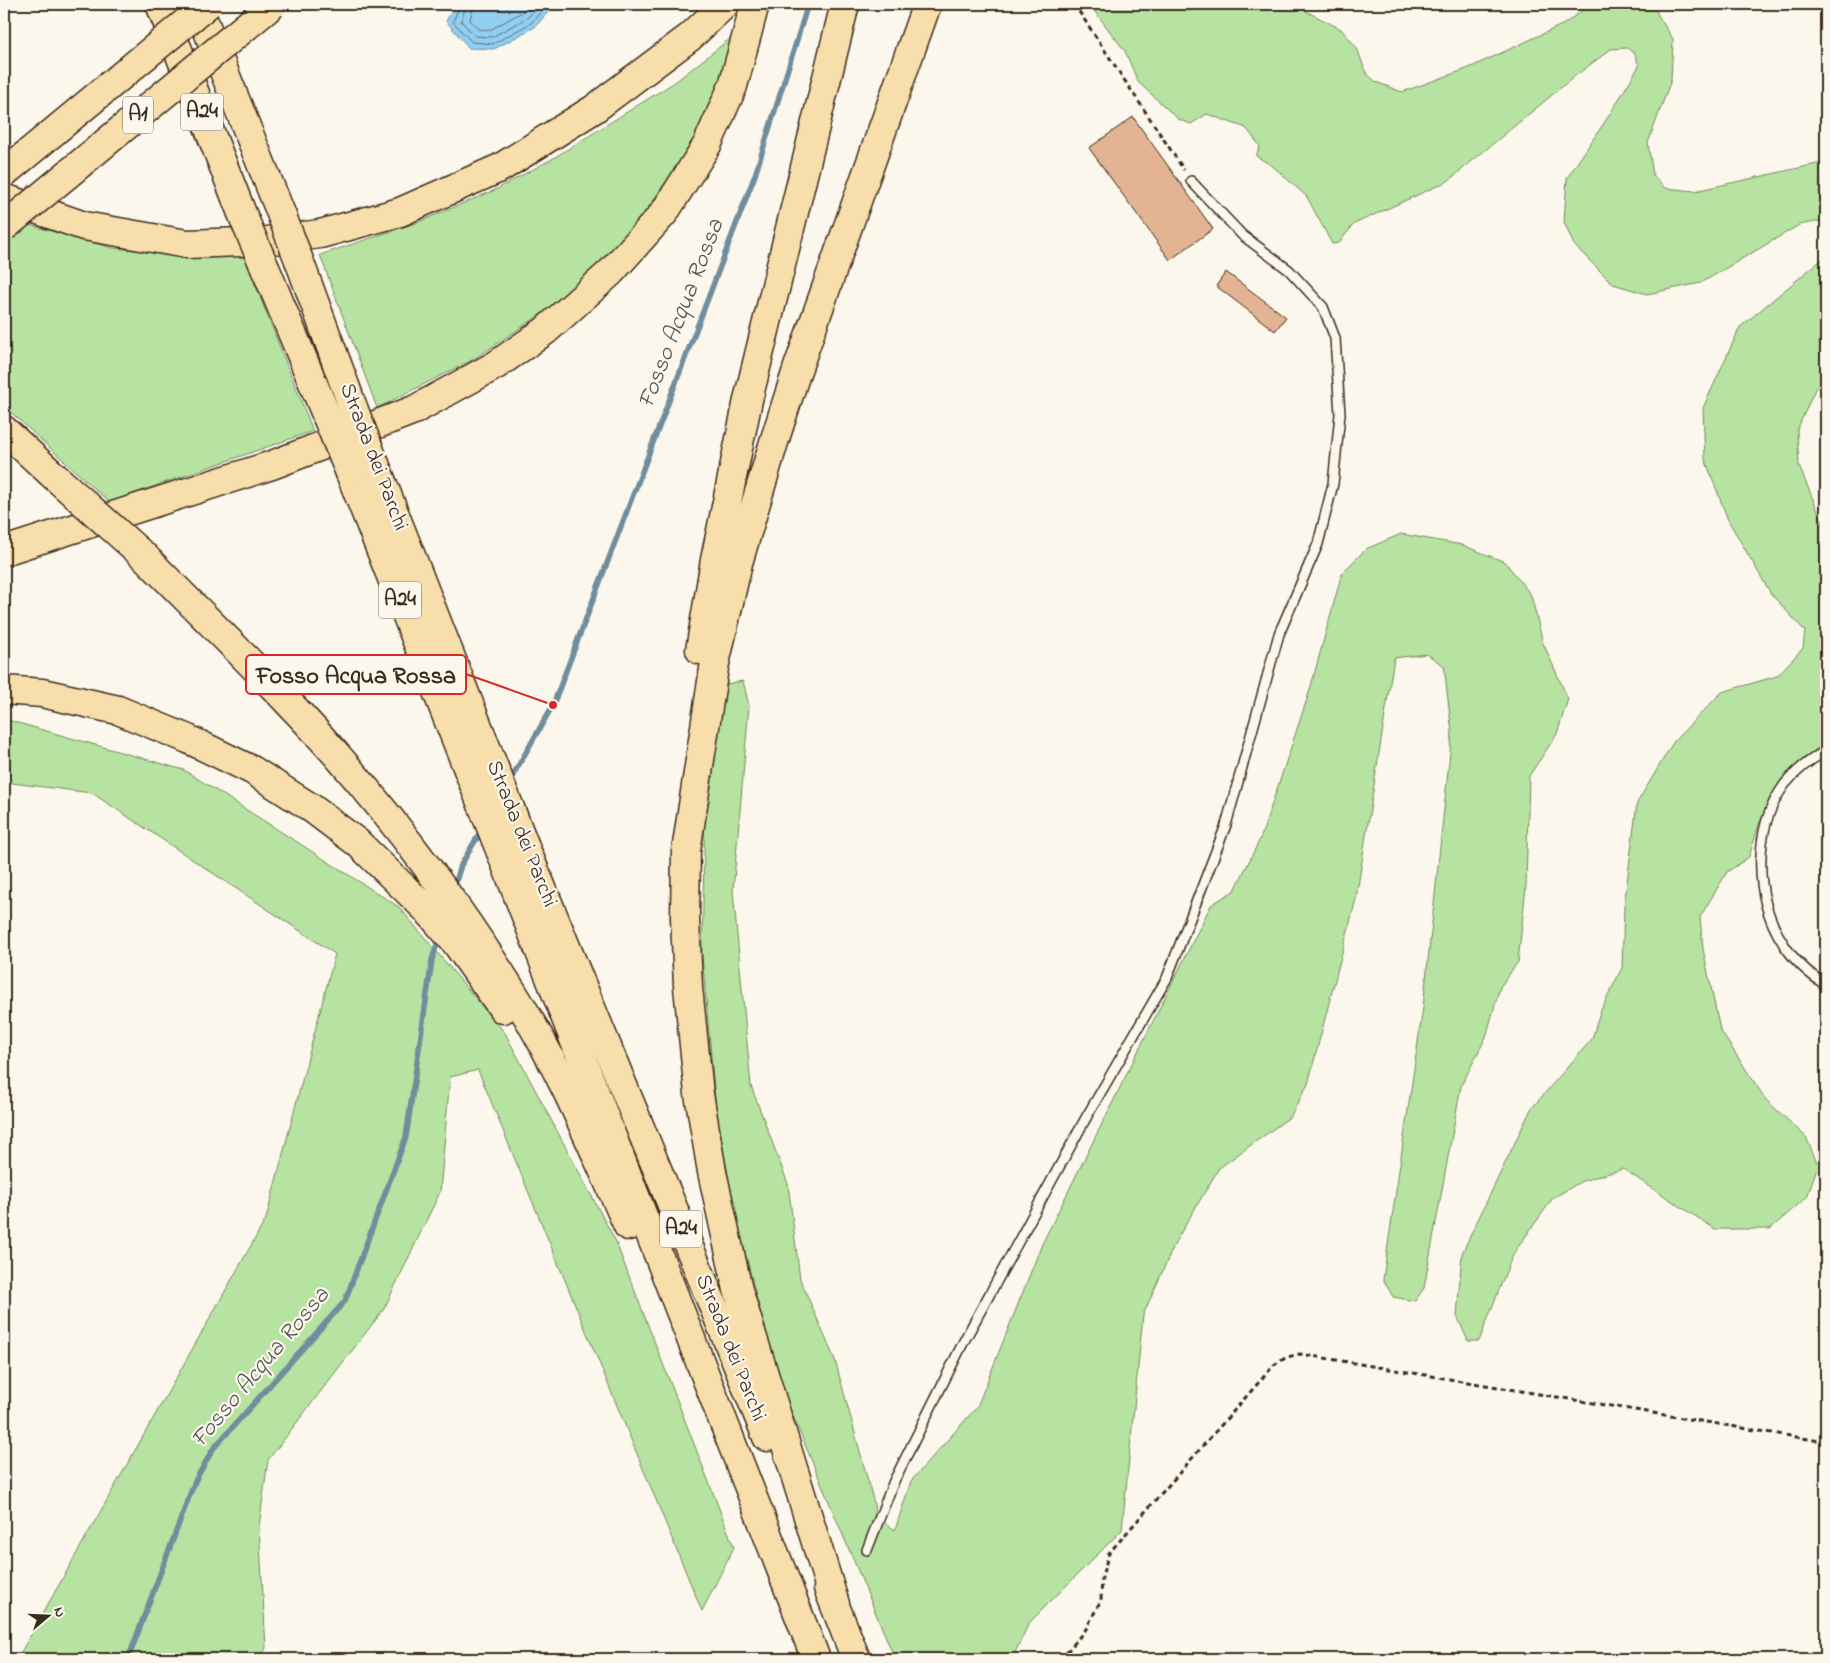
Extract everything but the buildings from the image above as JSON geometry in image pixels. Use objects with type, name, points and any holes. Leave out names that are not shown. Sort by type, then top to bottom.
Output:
[{"type":"highway","name":"Strada dei Parchi","points":[[197,4],[282,216],[354,410],[475,716],[517,859],[776,1559],[816,1659]]},
{"type":"highway","name":"A1","points":[[4,173],[207,4]]},
{"type":"highway","name":"A1","points":[[4,227],[272,4]]},
{"type":"highway","points":[[4,198],[84,226],[187,244],[266,241],[320,234],[400,212],[500,168],[594,109],[690,38],[725,4]]},
{"type":"highway","points":[[4,551],[272,465],[414,410],[496,366],[545,330],[611,272],[664,213],[707,145],[733,86],[755,4]]},
{"type":"highway","points":[[835,1604],[738,1290],[712,1172],[699,1094],[688,987],[685,918],[686,783],[689,740],[698,659],[713,569],[758,356],[845,4]]},
{"type":"highway","points":[[686,851],[714,668],[738,563],[795,377],[927,4]]},
{"type":"highway","name":"Strada dei Parchi","points":[[156,8],[206,121],[245,221],[350,473],[450,727],[517,859],[835,1604],[856,1659]]},
{"type":"highway","points":[[4,430],[146,558],[272,685],[334,753],[402,834],[463,934],[517,1000],[557,1071],[776,1559]]},
{"type":"highway","points":[[4,690],[42,693],[118,710],[188,739],[252,770],[310,807],[358,843],[428,911],[463,934]]},
{"type":"lane","points":[[207,4],[242,117]]},
{"type":"lane","points":[[867,1550],[894,1481],[964,1341],[1087,1116],[1167,978],[1226,825],[1279,634],[1318,544],[1332,484],[1340,414],[1335,338],[1323,307],[1289,270],[1242,235],[1191,182]]},
{"type":"lane","points":[[1826,751],[1795,774],[1781,790],[1772,808],[1766,827],[1761,865],[1764,899],[1774,928],[1782,943],[1801,965],[1826,985]]},
{"type":"path","points":[[1074,4],[1191,182]]},
{"type":"path","points":[[1061,1659],[1086,1629],[1101,1600],[1102,1576],[1109,1552],[1274,1365],[1287,1356],[1300,1354],[1826,1442]]},
{"type":"green space","points":[[1089,4],[1292,4],[1341,29],[1357,48],[1366,73],[1376,82],[1402,92],[1469,68],[1564,24],[1591,4],[1653,4],[1673,39],[1671,80],[1648,143],[1653,175],[1665,188],[1695,191],[1826,162],[1826,220],[1799,225],[1701,283],[1647,294],[1613,284],[1574,245],[1564,222],[1567,178],[1610,114],[1639,66],[1635,54],[1627,48],[1611,49],[1575,76],[1448,181],[1354,224],[1339,243],[1332,244],[1307,197],[1274,167],[1256,156],[1260,146],[1246,128],[1207,114],[1191,124],[1178,119],[1138,82],[1125,51]]},
{"type":"green space","points":[[736,34],[721,84],[691,145],[643,215],[592,271],[541,314],[474,359],[377,408],[320,255],[416,223],[495,190],[552,159],[675,82]]},
{"type":"green space","points":[[4,218],[113,248],[191,255],[243,254],[313,431],[109,502],[4,406]]},
{"type":"green space","points":[[1826,256],[1826,377],[1815,389],[1797,430],[1799,466],[1826,530],[1826,744],[1816,749],[1784,777],[1759,824],[1749,857],[1727,872],[1700,917],[1703,949],[1720,1030],[1766,1100],[1806,1137],[1818,1165],[1807,1197],[1770,1229],[1715,1229],[1623,1169],[1582,1181],[1553,1198],[1513,1254],[1479,1341],[1468,1341],[1457,1316],[1462,1253],[1531,1109],[1592,1039],[1600,1012],[1622,968],[1624,906],[1637,803],[1674,741],[1722,692],[1777,676],[1803,648],[1805,631],[1771,594],[1728,520],[1705,459],[1703,408],[1740,327]]},
{"type":"green space","points":[[1401,534],[1462,545],[1505,562],[1531,595],[1543,643],[1568,699],[1557,734],[1529,776],[1526,886],[1518,962],[1500,987],[1486,1037],[1461,1086],[1424,1288],[1415,1301],[1393,1297],[1383,1279],[1423,1008],[1452,733],[1444,666],[1427,654],[1394,658],[1356,899],[1308,1084],[1290,1117],[1219,1168],[1177,1239],[1143,1315],[1122,1530],[1029,1623],[1012,1659],[895,1659],[785,1397],[760,1311],[736,1217],[716,1111],[702,955],[705,804],[721,685],[743,681],[749,706],[733,891],[751,1086],[788,1184],[800,1279],[835,1360],[874,1503],[875,1516],[895,1530],[911,1481],[977,1407],[1042,1244],[1211,905],[1235,890],[1261,837],[1309,693],[1342,573],[1366,549]]},
{"type":"green space","points":[[4,719],[184,770],[399,907],[505,1033],[615,1240],[734,1547],[702,1611],[478,1070],[450,1077],[440,1192],[384,1309],[268,1460],[259,1526],[266,1648],[259,1659],[17,1659],[266,1219],[335,954],[92,793],[4,782]]},
{"type":"water","points":[[456,4],[555,4],[535,27],[494,49],[469,48],[446,21]]},
{"type":"waterway","name":"Fosso Acqua Rossa","points":[[509,782],[553,705],[755,175],[808,4]]},
{"type":"waterway","name":"Fosso Acqua Rossa","points":[[454,888],[461,865],[482,829]]},
{"type":"waterway","name":"Fosso Acqua Rossa","points":[[128,1659],[195,1481],[213,1449],[345,1301],[406,1137],[432,960],[440,935]]},
{"type":"place","name":"Fosso Acqua Rossa","points":[[553,705]]}]
